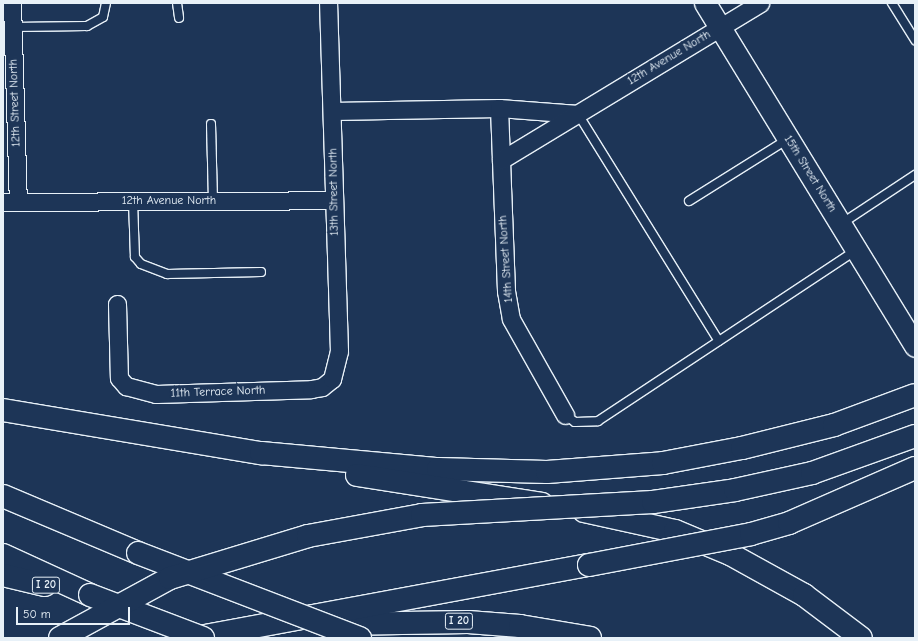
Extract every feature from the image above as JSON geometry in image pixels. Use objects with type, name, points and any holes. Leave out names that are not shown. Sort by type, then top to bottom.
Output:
[{"type":"highway","points":[[3,410],[261,453],[493,472],[598,470],[662,463],[785,439],[915,395]]},
{"type":"highway","points":[[60,638],[170,578],[308,536],[422,515],[654,502],[735,490],[812,473],[915,436]]},
{"type":"highway","points":[[261,453],[324,470],[623,517],[675,531],[730,554],[804,595],[861,638]]},
{"type":"highway","points":[[268,632],[589,565],[751,534],[789,523],[915,468]]},
{"type":"highway","points":[[3,496],[138,553],[360,638]]},
{"type":"highway","points":[[3,555],[90,595]]},
{"type":"highway","name":"I 20","points":[[3,575],[90,595],[203,638]]},
{"type":"highway","name":"I 20","points":[[194,638],[268,632],[327,625],[468,622],[520,626],[590,638]]},
{"type":"street","name":"12th Street North","points":[[10,202],[13,27],[12,3]]},
{"type":"street","name":"13th Street North","points":[[328,3],[339,351],[332,379]]},
{"type":"street","name":"15th Street North","points":[[705,3],[915,346]]},
{"type":"street","name":"12th Avenue North","points":[[501,160],[760,3]]},
{"type":"street","points":[[332,111],[499,108],[578,114]]},
{"type":"street","points":[[499,108],[501,160]]},
{"type":"street","name":"14th Street North","points":[[501,160],[506,291],[511,319],[565,415]]},
{"type":"street","name":"12th Avenue North","points":[[10,202],[334,200]]},
{"type":"street","name":"11th Terrace North","points":[[117,304],[118,366],[122,383],[156,394],[311,389],[322,387],[332,379]]},
{"type":"lane","points":[[13,27],[87,26],[103,17],[106,3]]},
{"type":"lane","points":[[177,3],[179,18]]},
{"type":"lane","points":[[892,3],[915,40]]},
{"type":"lane","points":[[578,114],[719,341]]},
{"type":"lane","points":[[211,124],[214,200]]},
{"type":"lane","points":[[689,201],[788,139]]},
{"type":"lane","points":[[841,224],[915,175]]},
{"type":"lane","points":[[133,201],[135,257],[141,264],[167,274],[261,272]]},
{"type":"lane","points":[[565,415],[575,422],[598,421],[856,250]]}]
